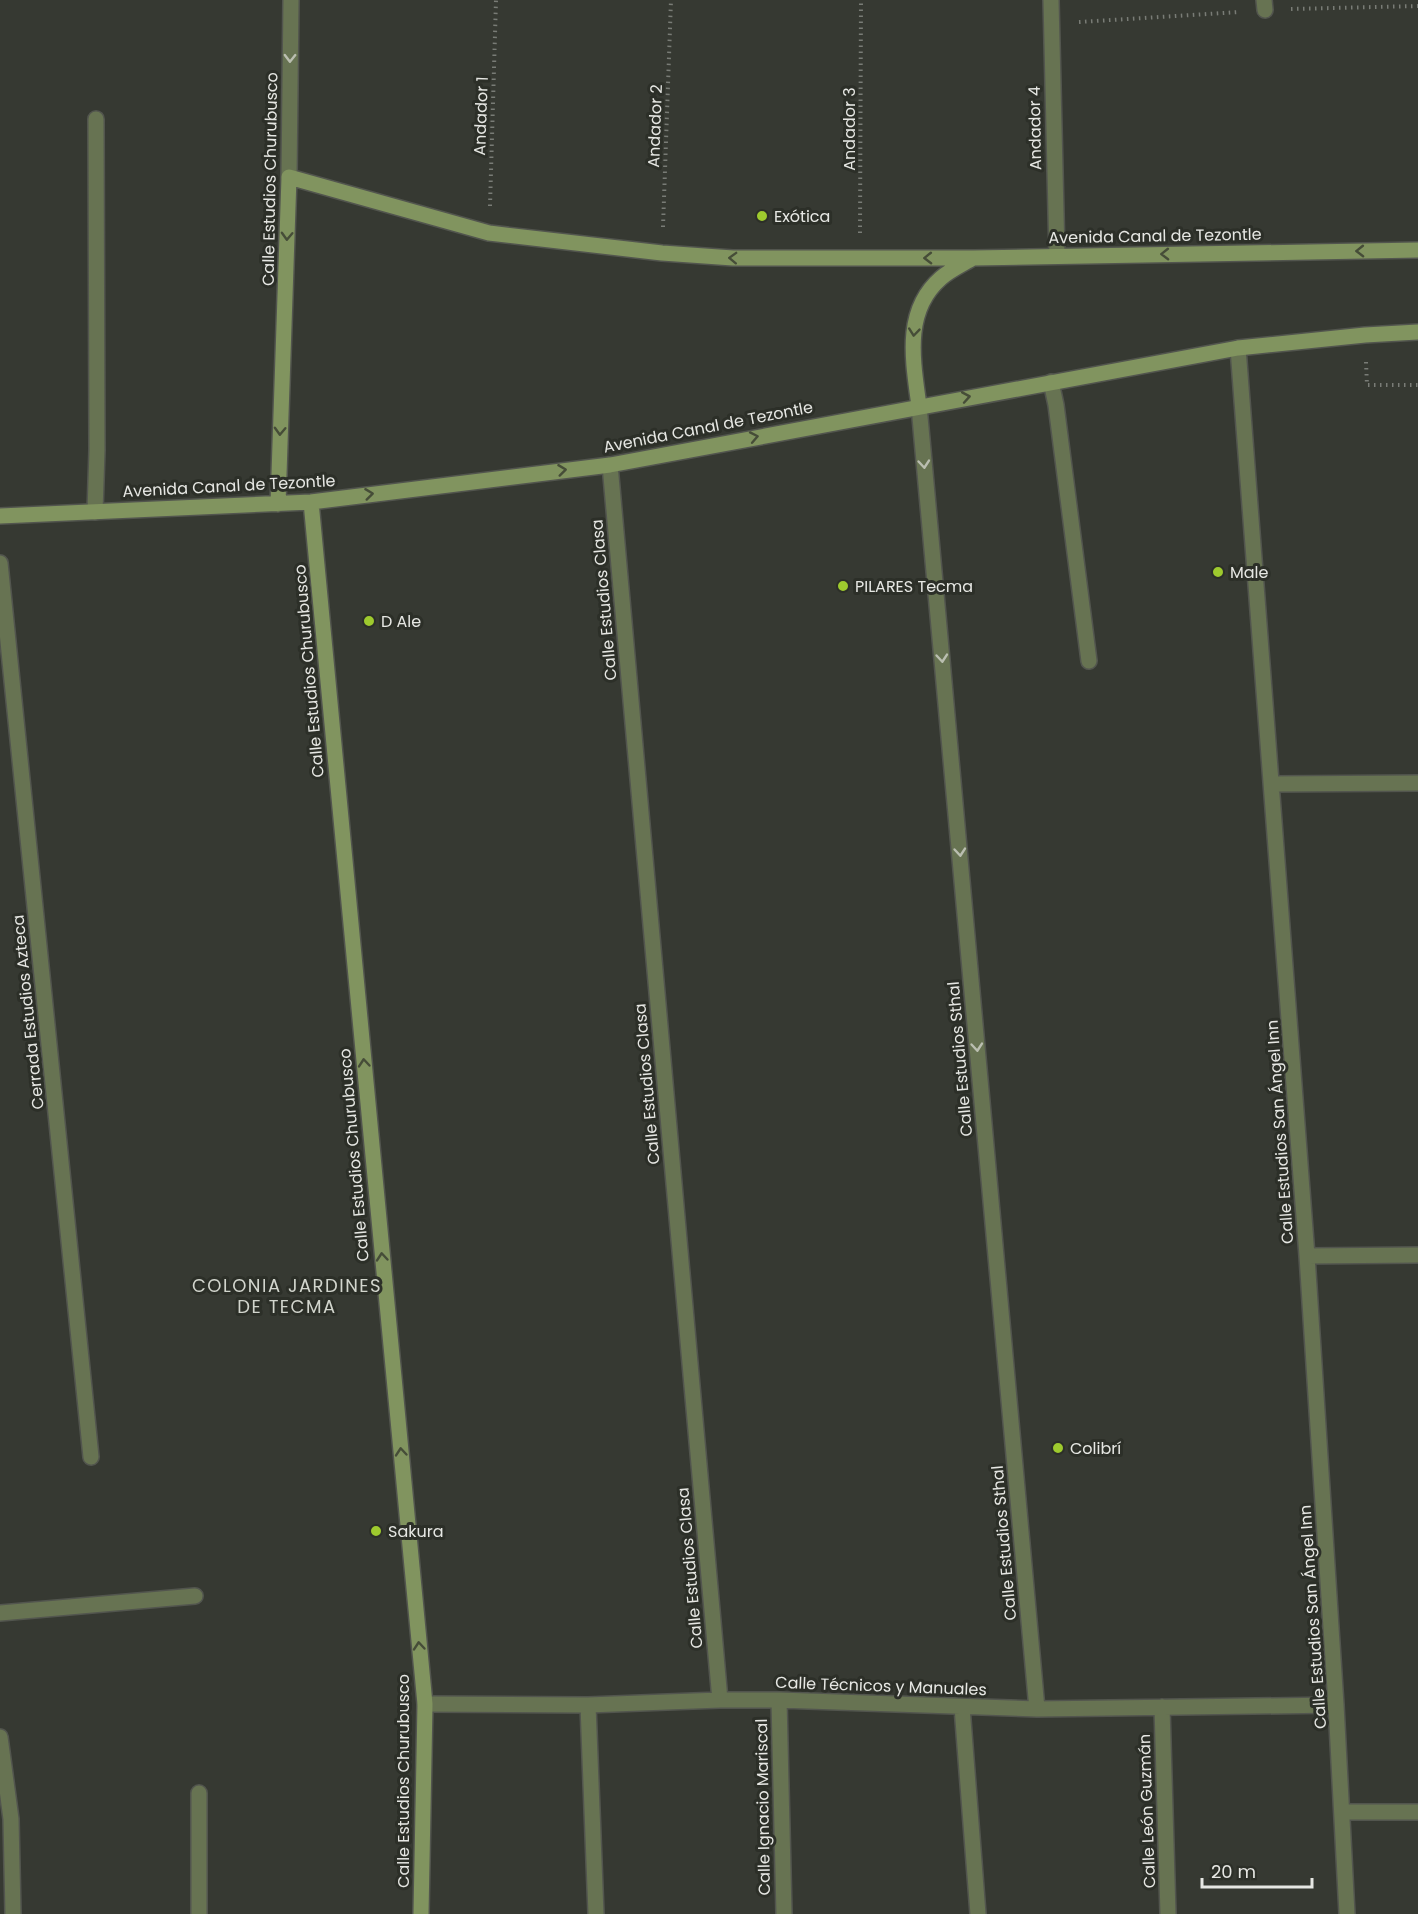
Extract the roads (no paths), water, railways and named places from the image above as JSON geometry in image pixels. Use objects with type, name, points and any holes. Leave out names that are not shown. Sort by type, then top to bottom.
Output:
[{"type":"street","name":"Calle Estudios Churubusco","points":[[278,504],[289,177],[291,0]]},
{"type":"street","name":"Andador 4","points":[[1051,0],[1057,256]]},
{"type":"street","points":[[96,119],[96,512]]},
{"type":"street","name":"Avenida Canal de Tezontle","points":[[289,177],[489,232],[662,253],[733,258],[973,258],[1418,250]]},
{"type":"street","points":[[919,406],[914,367],[913,332],[920,305],[940,278],[973,258]]},
{"type":"street","name":"Avenida Canal de Tezontle","points":[[0,516],[278,504],[610,465],[1238,348],[1418,332]]},
{"type":"street","name":"Calle Estudios San Ángel Inn","points":[[1238,348],[1273,784],[1307,1256],[1343,1812],[1347,1914]]},
{"type":"street","points":[[1051,382],[1056,405],[1089,661]]},
{"type":"street","name":"Calle Estudios Sthal","points":[[919,406],[1037,1709]]},
{"type":"street","name":"Calle Estudios Clasa","points":[[610,465],[720,1700]]},
{"type":"street","name":"Calle Estudios Churubusco","points":[[311,501],[424,1704],[421,1914]]},
{"type":"street","name":"Cerrada Estudios Azteca","points":[[0,563],[91,1457]]},
{"type":"street","points":[[1273,784],[1418,783]]},
{"type":"street","points":[[1307,1256],[1418,1254]]},
{"type":"street","points":[[0,1613],[195,1596]]},
{"type":"street","name":"Calle Técnicos y Manuales","points":[[424,1704],[588,1705],[779,1700],[1037,1709],[1336,1705]]},
{"type":"street","name":"Calle Ignacio Mariscal","points":[[779,1700],[784,1914]]},
{"type":"street","points":[[588,1705],[596,1914]]},
{"type":"street","points":[[962,1707],[978,1914]]},
{"type":"street","name":"Calle León Guzmán","points":[[1162,1707],[1168,1914]]},
{"type":"street","points":[[0,1737],[11,1819],[13,1914]]},
{"type":"street","points":[[199,1793],[199,1914]]},
{"type":"street","points":[[1343,1812],[1418,1812]]},
{"type":"place","name":"Exótica","points":[[762,216]]},
{"type":"place","name":"Male","points":[[1218,572]]},
{"type":"place","name":"PILARES Tecma","points":[[843,586]]},
{"type":"place","name":"D Ale","points":[[369,621]]},
{"type":"place","name":"Colibrí","points":[[1058,1448]]},
{"type":"place","name":"Sakura","points":[[376,1531]]},
{"type":"district","name":"COLONIA JARDINES DE TECMA","points":[[287,1295]]}]
